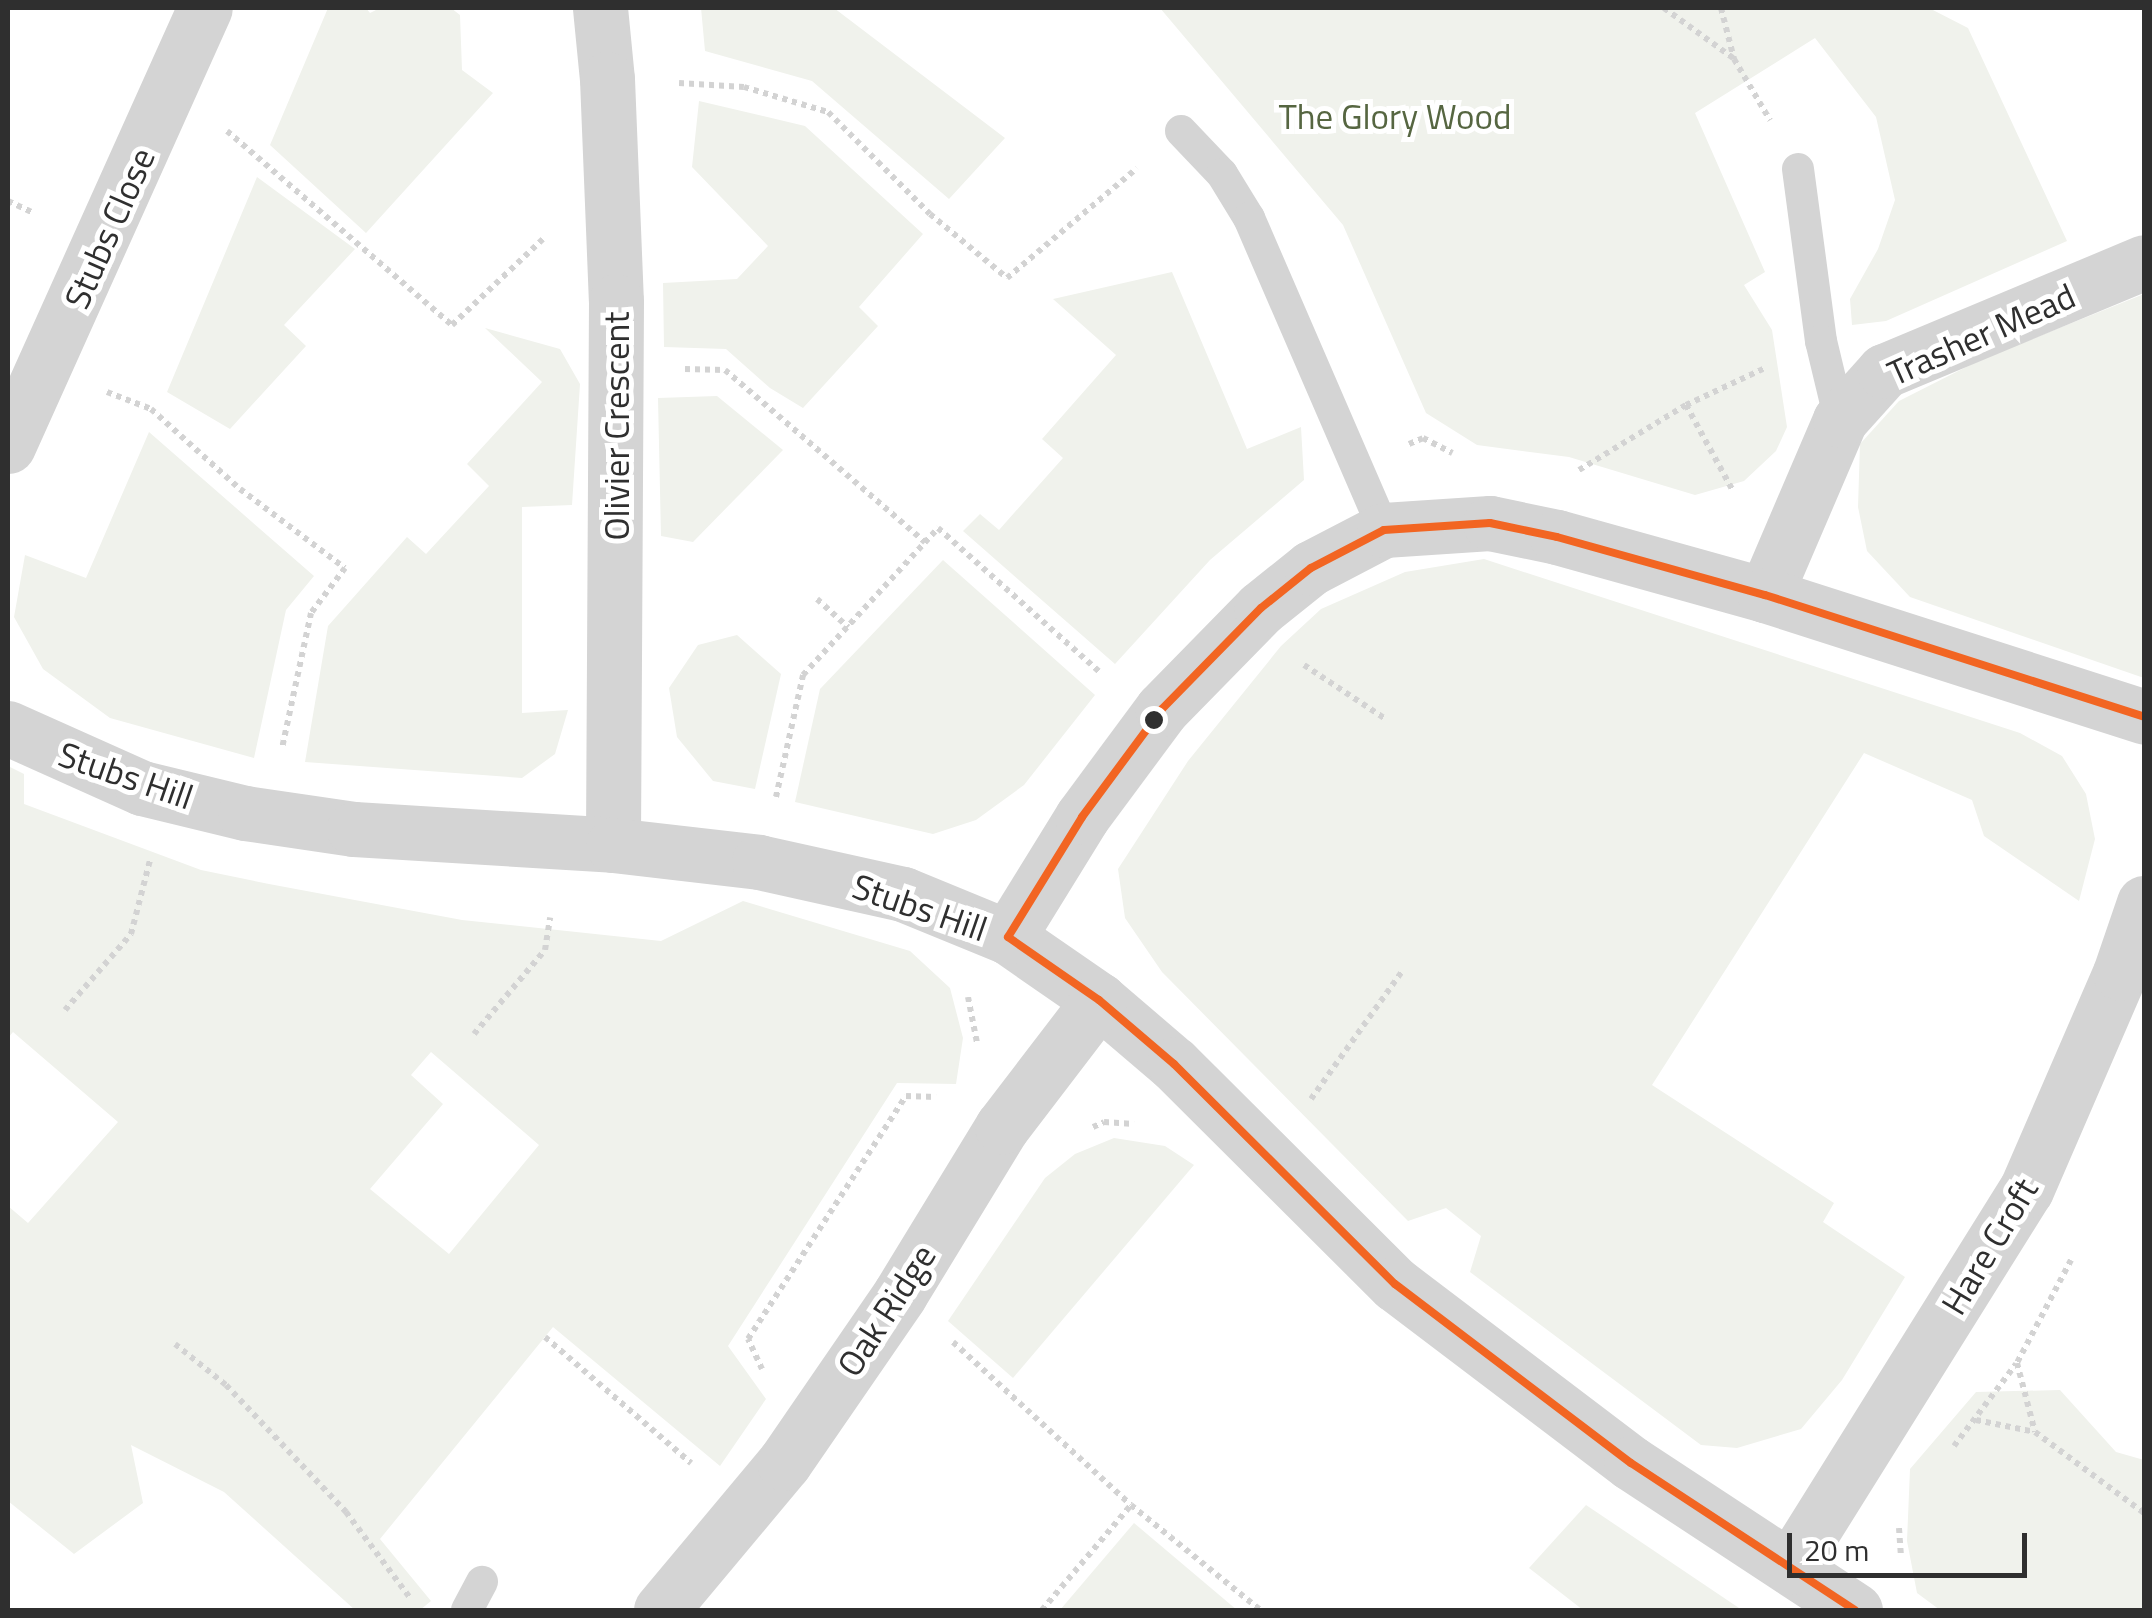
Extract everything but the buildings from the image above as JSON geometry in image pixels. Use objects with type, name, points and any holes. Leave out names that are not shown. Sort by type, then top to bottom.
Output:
[{"type":"street","name":"Stubs Close","points":[[8,446],[206,8]]},
{"type":"street","name":"Olivier Crescent","points":[[600,8],[608,79],[616,367],[613,845]]},
{"type":"street","name":"Trasher Mead","points":[[1765,595],[1840,420],[1884,370],[2144,262]]},
{"type":"street","points":[[1008,937],[1082,817],[1162,709],[1245,625],[1311,568],[1384,530],[1490,523],[1620,553],[1765,595],[2144,718]]},
{"type":"street","name":"Stubs Hill","points":[[8,728],[142,788],[245,812],[354,829],[613,845],[760,862],[902,894],[1008,937],[1099,1000],[1264,1150],[1395,1284],[1630,1462],[1855,1610]]},
{"type":"street","name":"Hare Croft","points":[[1790,1567],[2026,1190],[2120,973],[2144,903]]},
{"type":"street","name":"Oak Ridge","points":[[660,1610],[784,1463],[900,1294],[1002,1127],[1099,1000]]},
{"type":"lane","points":[[1181,132],[1222,174],[1249,218],[1384,530]]},
{"type":"lane","points":[[1798,169],[1821,341],[1840,420]]},
{"type":"path","points":[[1664,8],[1734,59]]},
{"type":"path","points":[[1721,8],[1734,59],[1798,169]]},
{"type":"path","points":[[608,79],[744,87],[828,112],[930,214],[1007,278],[1181,132]]},
{"type":"path","points":[[287,178],[452,325],[546,236],[613,229]]},
{"type":"path","points":[[8,202],[34,213]]},
{"type":"path","points":[[1587,481],[1570,476],[1686,405],[1821,341]]},
{"type":"path","points":[[48,364],[151,408],[240,489],[345,568],[311,614],[278,764]]},
{"type":"path","points":[[616,367],[725,370],[925,542]]},
{"type":"path","points":[[1686,405],[1738,499]]},
{"type":"path","points":[[1357,466],[1423,438],[1469,461]]},
{"type":"path","points":[[772,811],[803,675],[938,528],[1106,678]]},
{"type":"path","points":[[817,598],[848,627]]},
{"type":"path","points":[[1245,625],[1384,718]]},
{"type":"path","points":[[65,1010],[131,934],[151,859]]},
{"type":"path","points":[[474,1034],[545,950],[550,917]]},
{"type":"path","points":[[1264,1150],[1314,1095],[1403,970]]},
{"type":"path","points":[[1088,1128],[1104,1122],[1147,1125]]},
{"type":"path","points":[[2035,1432],[2017,1363],[2076,1250]]},
{"type":"path","points":[[900,1294],[1131,1504],[1260,1610]]},
{"type":"path","points":[[545,1337],[692,1465]]},
{"type":"path","points":[[175,1344],[226,1385],[346,1512],[420,1610]]},
{"type":"path","points":[[1976,1420],[2035,1432],[2144,1513]]},
{"type":"path","points":[[1042,1610],[1131,1504]]},
{"type":"green space","points":[[328,8],[366,8],[370,13],[380,8],[451,8],[460,15],[462,70],[493,93],[366,233],[270,145]]},
{"type":"green space","points":[[701,8],[834,8],[1005,138],[949,199],[812,81],[705,51]]},
{"type":"green space","name":"The Glory Wood","points":[[1160,8],[1929,8],[1968,28],[2067,241],[1886,321],[1852,325],[1850,299],[1878,249],[1895,200],[1876,117],[1815,38],[1695,113],[1765,272],[1744,285],[1772,330],[1787,427],[1776,451],[1744,481],[1695,495],[1569,457],[1477,445],[1426,413],[1343,225]]},
{"type":"green space","points":[[699,101],[805,126],[923,234],[859,307],[878,326],[803,408],[770,388],[726,349],[664,347],[663,283],[737,279],[768,246],[692,167]]},
{"type":"green space","points":[[257,177],[355,249],[284,325],[306,346],[230,429],[167,392]]},
{"type":"green space","points":[[1172,272],[1247,449],[1301,427],[1304,480],[1210,560],[1115,664],[963,531],[980,514],[999,530],[1063,458],[1042,439],[1116,355],[1053,299]]},
{"type":"green space","points":[[2144,294],[2144,678],[1910,597],[1867,551],[1858,507],[1860,444],[1899,401],[1980,360]]},
{"type":"green space","points":[[485,328],[560,349],[580,384],[572,505],[522,507],[522,713],[568,710],[555,754],[522,778],[305,762],[328,626],[407,537],[426,554],[489,486],[467,464],[542,382]]},
{"type":"green space","points":[[717,396],[783,450],[693,542],[661,536],[658,398]]},
{"type":"green space","points":[[149,432],[314,576],[286,610],[254,758],[110,718],[43,669],[14,617],[25,555],[86,578]]},
{"type":"green space","points":[[1484,559],[2020,733],[2062,756],[2086,794],[2095,839],[2079,901],[1984,836],[1972,800],[1864,753],[1652,1085],[1834,1203],[1823,1222],[1905,1277],[1842,1380],[1801,1429],[1737,1448],[1701,1445],[1470,1272],[1481,1236],[1446,1208],[1408,1221],[1162,972],[1125,918],[1118,869],[1188,761],[1281,646],[1321,609],[1405,572]]},
{"type":"green space","points":[[943,560],[1095,695],[1024,785],[976,820],[933,834],[795,802],[820,689]]},
{"type":"green space","points":[[737,635],[781,674],[755,789],[713,781],[677,737],[669,688],[698,645]]},
{"type":"green space","points":[[8,766],[24,774],[24,804],[201,870],[462,920],[661,941],[743,901],[910,951],[950,988],[963,1038],[956,1084],[897,1083],[728,1346],[766,1399],[720,1466],[553,1327],[380,1539],[431,1601],[420,1610],[355,1610],[224,1492],[131,1445],[143,1503],[74,1554],[8,1501],[8,1206],[28,1223],[118,1122],[13,1032],[8,1038]],"holes":[[[431,1052],[539,1145],[449,1254],[370,1189],[443,1104],[411,1075]]]},
{"type":"green space","points":[[1114,1138],[1165,1146],[1194,1165],[1013,1378],[948,1321],[1045,1178],[1075,1154]]},
{"type":"green space","points":[[2060,1390],[2116,1452],[2144,1460],[2144,1610],[1940,1610],[1917,1593],[1907,1541],[1910,1469],[1976,1392]]},
{"type":"green space","points":[[1586,1505],[1742,1610],[1583,1610],[1529,1568]]},
{"type":"green space","points":[[1134,1523],[1237,1610],[1060,1610]]},
{"type":"transit line","points":[[1008,937],[1082,817],[1162,709],[1261,608],[1311,568],[1384,530],[1490,523],[1557,537],[1765,595],[2144,717]]},
{"type":"transit line","points":[[1008,937],[1099,1000],[1174,1064],[1395,1284],[1631,1463],[1855,1610]]}]
